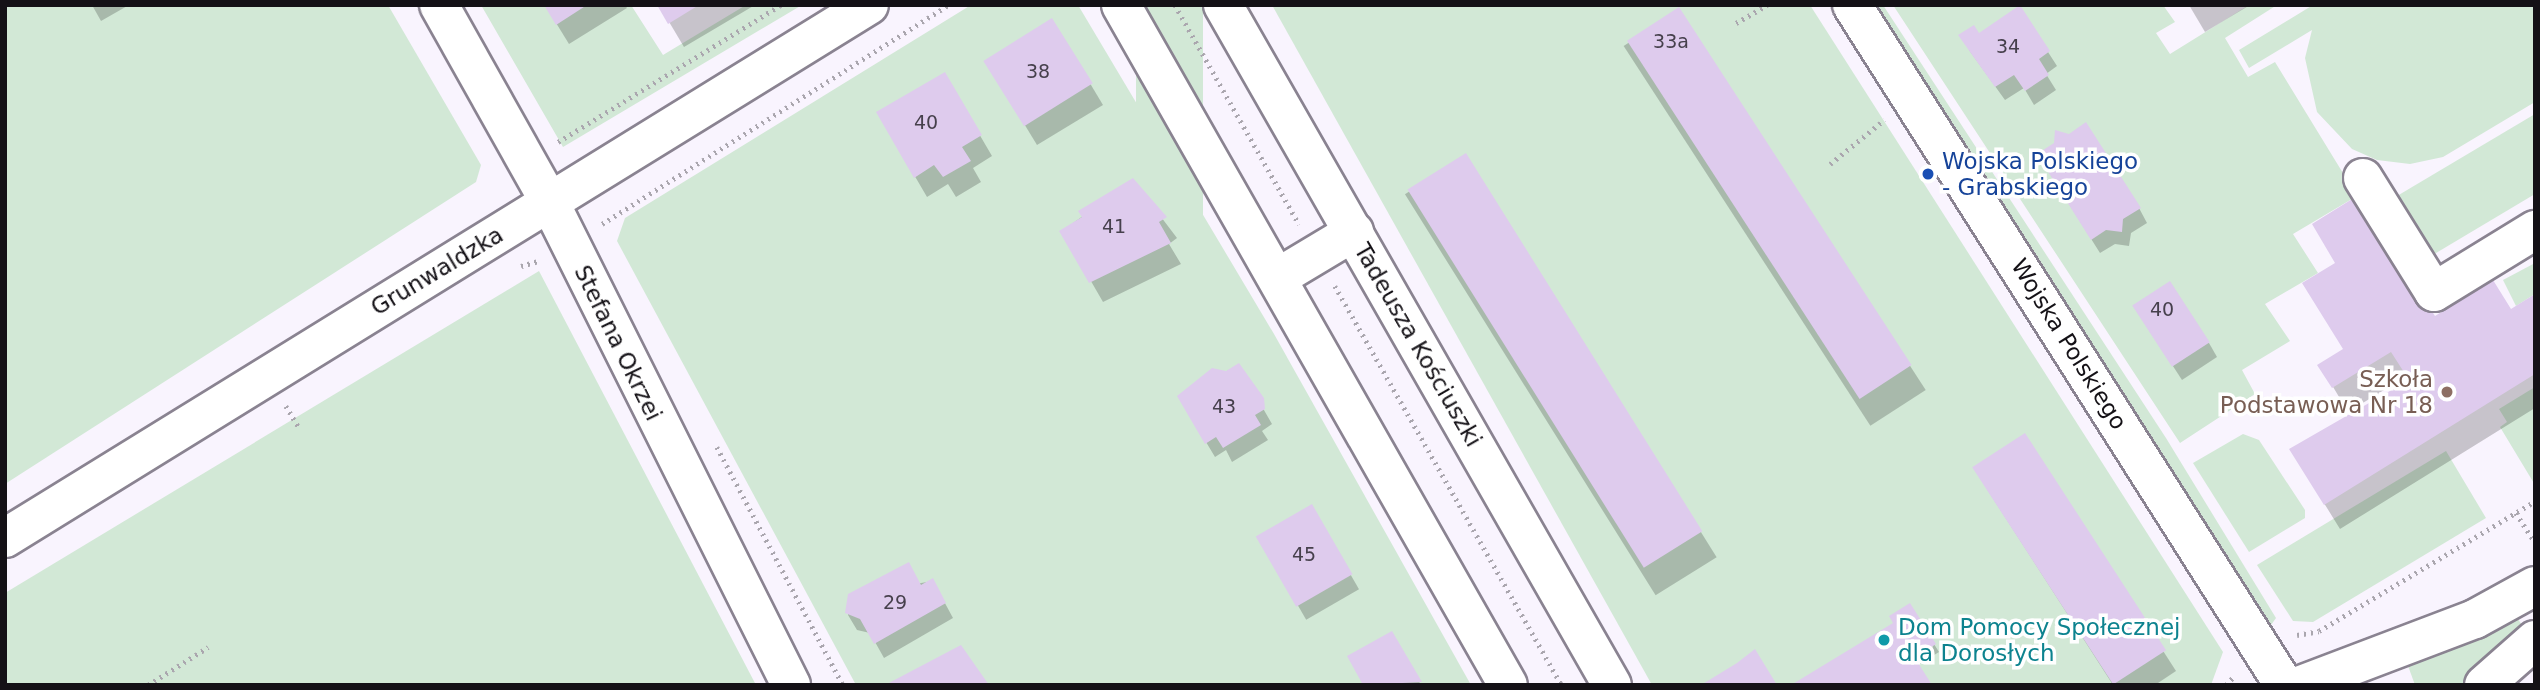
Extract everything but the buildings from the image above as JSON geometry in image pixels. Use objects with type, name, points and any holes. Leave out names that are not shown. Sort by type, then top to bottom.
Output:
[{"type":"street","name":"Stefana Okrzei","points":[[439,5],[550,203],[791,685]]},
{"type":"street","name":"Grunwaldzka","points":[[5,538],[869,5]]},
{"type":"street","points":[[1121,5],[1508,685]]},
{"type":"street","name":"Tadeusza Kościuszki","points":[[1223,5],[1612,685]]},
{"type":"street","name":"Wojska Polskiego","points":[[1852,5],[2284,685]]},
{"type":"street","points":[[2363,178],[2434,292],[2535,230]]},
{"type":"street","points":[[1277,278],[1354,232]]},
{"type":"street","points":[[2301,685],[2475,619],[2535,586]]},
{"type":"street","points":[[2484,685],[2535,640]]},
{"type":"path","points":[[551,146],[781,5]]},
{"type":"path","points":[[606,237],[600,225],[948,5]]},
{"type":"path","points":[[1175,5],[1562,685]]},
{"type":"path","points":[[1736,23],[1768,5]]},
{"type":"path","points":[[1830,164],[1890,114]]},
{"type":"path","points":[[510,271],[544,263]]},
{"type":"path","points":[[275,415],[297,402]]},
{"type":"path","points":[[291,416],[300,429]]},
{"type":"path","points":[[715,443],[843,685]]},
{"type":"path","points":[[2297,635],[2319,631],[2535,501]]},
{"type":"path","points":[[2516,513],[2535,542]]},
{"type":"path","points":[[148,685],[208,647]]},
{"type":"green space","points":[[5,5],[388,5],[481,165],[476,182],[5,484]]},
{"type":"green space","points":[[481,5],[631,5],[663,55],[746,5],[802,5],[563,147]]},
{"type":"green space","points":[[971,5],[1078,5],[1274,334],[1471,685],[856,685],[617,241],[625,218]]},
{"type":"green space","points":[[1136,5],[1203,5],[1203,685],[1136,685]]},
{"type":"green space","points":[[1272,5],[1810,5],[2223,652],[2211,685],[1652,685]]},
{"type":"green space","points":[[1871,5],[1883,5],[2166,438],[2276,618],[2271,625]]},
{"type":"green space","points":[[1893,5],[2163,5],[2175,22],[2156,33],[2170,54],[2249,5],[2277,5],[2225,38],[2248,77],[2275,62],[2357,196],[2293,234],[2318,273],[2265,304],[2290,341],[2242,370],[2255,394],[2180,443]]},
{"type":"green space","points":[[2313,5],[2535,5],[2535,102],[2443,157],[2410,164],[2377,160],[2352,149],[2317,112],[2305,58],[2312,30],[2249,68],[2239,50]]},
{"type":"green space","points":[[2535,114],[2535,194],[2431,256],[2394,204],[2397,196]]},
{"type":"green space","points":[[2535,263],[2535,294],[2516,306],[2503,280]]},
{"type":"green space","points":[[539,271],[756,685],[5,685],[5,593]]},
{"type":"green space","points":[[2535,387],[2535,485],[2500,427],[2507,422],[2499,409]]},
{"type":"green space","points":[[2243,434],[2259,440],[2305,510],[2305,518],[2249,552],[2193,463]]},
{"type":"green space","points":[[2446,451],[2486,518],[2313,622],[2293,621],[2257,565]]},
{"type":"green space","points":[[2518,619],[2525,630],[2463,685],[2415,685],[2407,663]]},
{"type":"place","name":"Wojska Polskiego - Grabskiego","points":[[1928,174]]},
{"type":"place","name":"Szkoła Podstawowa Nr 18","points":[[2447,392]]},
{"type":"place","name":"Dom Pomocy Społecznej dla Dorosłych","points":[[1884,640]]}]
